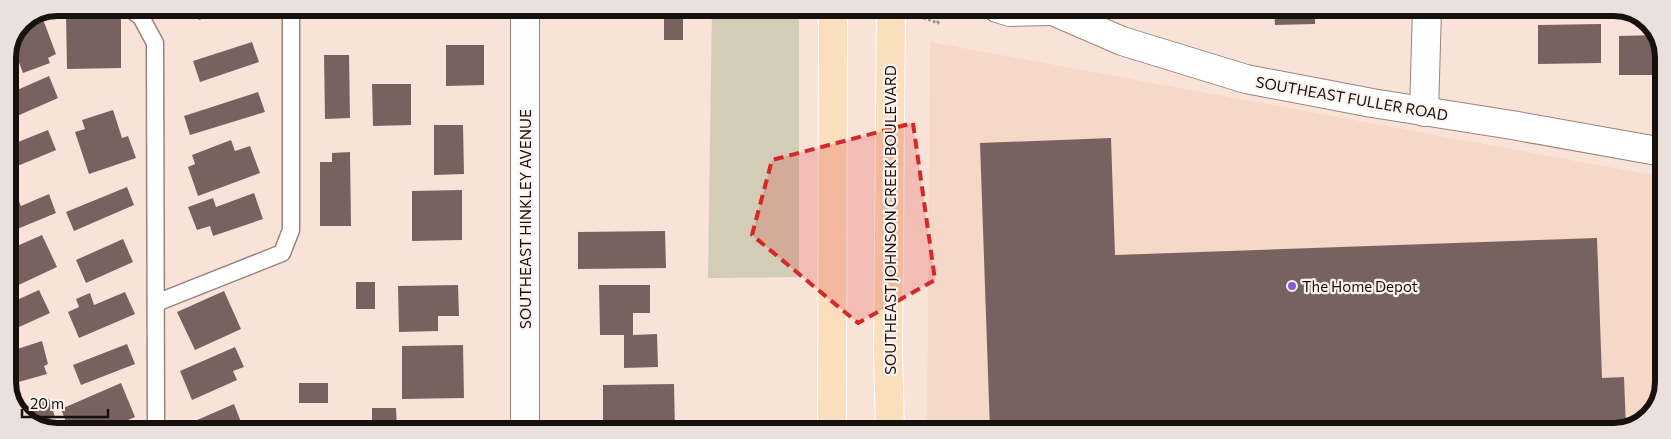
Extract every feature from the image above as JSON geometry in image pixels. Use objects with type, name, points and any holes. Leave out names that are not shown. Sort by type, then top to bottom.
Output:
[{"type":"main road","points":[[832,16],[832,423]]},
{"type":"main road","name":"SOUTHEAST JOHNSON CREEK BOULEVARD","points":[[890,423],[888,341],[891,16]]},
{"type":"street","name":"SOUTHEAST HINKLEY AVENUE","points":[[525,16],[525,423]]},
{"type":"street","name":"SOUTHEAST FULLER ROAD","points":[[1063,16],[1122,41],[1246,79],[1424,112],[1655,151]]},
{"type":"street","points":[[1424,112],[1427,16]]},
{"type":"lane","points":[[141,16],[155,43],[156,423]]},
{"type":"lane","points":[[156,303],[282,253],[291,230],[291,16]]},
{"type":"path","points":[[938,16],[938,23]]},
{"type":"highlighted area","points":[[913,123],[935,280],[858,323],[752,235],[772,160]]},
{"type":"shaded area","points":[[712,16],[799,16],[799,277],[708,278]]},
{"type":"shaded area","points":[[930,42],[1655,176],[1655,382],[1652,398],[1648,405],[1639,414],[1627,421],[1614,423],[927,423]]},
{"type":"building","points":[[66,16],[121,16],[121,68],[67,69]]},
{"type":"building","points":[[197,16],[209,16],[199,20]]},
{"type":"building","points":[[664,16],[683,16],[683,40],[664,40]]},
{"type":"building","points":[[1274,16],[1315,16],[1315,24],[1275,25]]},
{"type":"building","points":[[43,19],[56,54],[48,58],[50,63],[23,73],[18,60],[16,61],[17,49],[23,34],[34,23]]},
{"type":"building","points":[[1601,24],[1601,63],[1538,64],[1538,25]]},
{"type":"building","points":[[1648,35],[1652,41],[1655,54],[1655,75],[1619,75],[1619,36]]},
{"type":"building","points":[[252,42],[259,62],[200,82],[193,61]]},
{"type":"building","points":[[446,45],[484,45],[484,85],[446,86]]},
{"type":"building","points":[[324,55],[349,55],[350,118],[325,119]]},
{"type":"building","points":[[49,76],[58,98],[16,116],[16,90]]},
{"type":"building","points":[[372,84],[411,84],[411,125],[373,126]]},
{"type":"building","points":[[258,92],[265,112],[190,135],[184,116]]},
{"type":"building","points":[[113,110],[122,138],[128,136],[136,158],[89,174],[75,132],[85,129],[82,120]]},
{"type":"building","points":[[434,125],[463,125],[464,174],[434,175]]},
{"type":"building","points":[[48,130],[56,150],[16,167],[16,143]]},
{"type":"building","name":"The Home Depot","points":[[1111,138],[1115,255],[1597,238],[1602,378],[1624,377],[1626,421],[1614,423],[990,423],[980,143]]},
{"type":"building","points":[[231,140],[235,151],[250,146],[260,173],[198,196],[188,167],[195,164],[192,155]]},
{"type":"building","points":[[350,152],[351,226],[320,226],[320,162],[332,162],[332,153]]},
{"type":"building","points":[[127,187],[134,205],[74,231],[66,212]]},
{"type":"building","points":[[462,190],[462,240],[412,241],[412,191]]},
{"type":"building","points":[[254,193],[263,219],[213,236],[210,226],[197,230],[188,207],[213,198],[216,207]]},
{"type":"building","points":[[16,194],[21,206],[49,194],[56,213],[16,230]]},
{"type":"building","points":[[665,231],[666,268],[578,269],[578,232]]},
{"type":"building","points":[[42,235],[57,267],[16,286],[16,246]]},
{"type":"building","points":[[123,239],[133,262],[86,283],[76,260]]},
{"type":"building","points":[[356,282],[375,282],[375,309],[356,309]]},
{"type":"building","points":[[458,285],[459,316],[438,316],[438,331],[399,332],[398,286]]},
{"type":"building","points":[[599,285],[650,285],[650,313],[633,313],[633,335],[657,334],[658,367],[624,368],[624,335],[600,335]]},
{"type":"building","points":[[39,290],[50,313],[16,328],[16,300]]},
{"type":"building","points":[[224,291],[241,329],[195,350],[177,312]]},
{"type":"building","points":[[125,292],[135,314],[79,338],[68,312],[79,307],[76,299],[90,293],[94,305]]},
{"type":"building","points":[[42,341],[48,364],[44,366],[47,374],[16,383],[16,349]]},
{"type":"building","points":[[127,344],[135,364],[81,385],[73,365]]},
{"type":"building","points":[[463,345],[464,398],[402,399],[402,346]]},
{"type":"building","points":[[235,347],[244,367],[233,371],[237,380],[192,400],[180,371]]},
{"type":"building","points":[[121,383],[135,417],[121,423],[66,423],[61,409]]},
{"type":"building","points":[[299,383],[328,383],[328,403],[299,403]]},
{"type":"building","points":[[674,384],[675,423],[616,423],[616,420],[603,420],[603,385]]},
{"type":"building","points":[[49,399],[55,417],[44,421],[39,419],[25,407]]},
{"type":"building","points":[[234,404],[241,422],[239,423],[190,423]]},
{"type":"building","points":[[372,408],[396,408],[397,423],[372,423]]},
{"type":"place","name":"The Home Depot","points":[[1292,286]]}]
